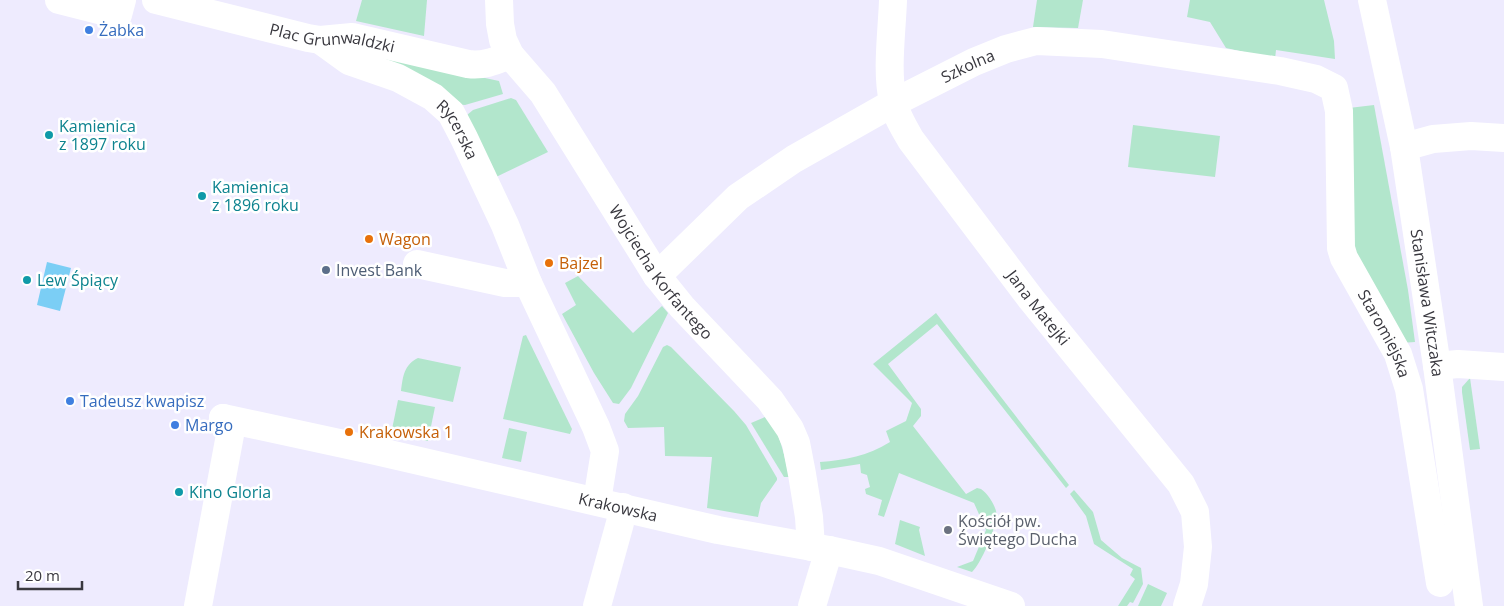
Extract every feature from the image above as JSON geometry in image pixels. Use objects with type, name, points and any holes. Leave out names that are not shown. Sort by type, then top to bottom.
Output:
[{"type":"street","points":[[59,0],[120,7]]},
{"type":"street","name":"Plac Grunwaldzki","points":[[156,0],[320,40],[352,37],[478,65],[488,64],[510,55]]},
{"type":"street","name":"Wojciecha Korfantego","points":[[499,0],[503,40],[510,55],[543,93],[657,276],[682,307],[770,400],[790,429],[796,442],[809,517],[820,549],[812,606]]},
{"type":"street","name":"Jana Matejki","points":[[893,0],[891,85],[893,103],[901,122],[917,148],[1031,299],[1181,484],[1195,512],[1198,547],[1194,584],[1187,606]]},
{"type":"street","name":"Stanisława Witczaka","points":[[1372,0],[1404,147],[1438,366],[1469,606]]},
{"type":"street","name":"Rycerska","points":[[320,40],[349,61],[398,78],[433,97],[450,113],[464,138],[528,283],[596,427],[605,451],[597,501]]},
{"type":"street","name":"Szkolna","points":[[657,276],[738,197],[794,159],[893,103],[974,62],[1006,49],[1036,42],[1102,44],[1270,69],[1316,79],[1334,88]]},
{"type":"street","name":"Staromiejska","points":[[1334,88],[1339,110],[1341,248],[1344,258],[1398,354],[1409,389],[1440,583]]},
{"type":"street","points":[[1404,147],[1433,139],[1471,136],[1504,138]]},
{"type":"street","points":[[418,264],[504,283],[528,283]]},
{"type":"street","points":[[1438,366],[1458,364],[1504,368]]},
{"type":"street","name":"Krakowska","points":[[198,606],[230,435],[223,418],[597,501],[718,530],[879,561],[1011,606]]},
{"type":"street","points":[[597,606],[623,507]]},
{"type":"green space","points":[[362,0],[427,0],[424,36],[356,21]]},
{"type":"green space","points":[[1037,0],[1083,0],[1078,28],[1033,27]]},
{"type":"green space","points":[[1190,0],[1324,0],[1334,41],[1335,59],[1276,50],[1275,59],[1226,48],[1210,22],[1187,17]]},
{"type":"green space","points":[[364,52],[499,81],[503,94],[465,105],[453,104]]},
{"type":"green space","points":[[511,98],[516,100],[548,152],[494,178],[467,115],[473,110]]},
{"type":"green space","points":[[1374,105],[1408,290],[1415,342],[1400,343],[1354,250],[1349,108]]},
{"type":"green space","points":[[1133,125],[1220,136],[1215,177],[1128,167]]},
{"type":"green space","points":[[578,276],[633,333],[662,306],[668,313],[631,388],[619,404],[613,403],[594,373],[562,314],[576,305],[565,283]]},
{"type":"green space","points":[[936,313],[1069,485],[1066,488],[937,324],[888,364],[921,409],[921,416],[913,426],[966,494],[977,488],[981,489],[990,498],[995,508],[995,524],[989,543],[972,572],[957,567],[973,561],[986,530],[974,503],[899,473],[884,517],[878,515],[882,500],[866,494],[865,489],[870,487],[867,475],[861,473],[860,464],[821,470],[820,462],[856,456],[882,447],[890,442],[886,431],[906,421],[912,403],[873,364]]},
{"type":"green space","points":[[526,335],[572,429],[570,434],[503,419],[523,336]]},
{"type":"green space","points":[[667,345],[746,425],[777,478],[761,503],[758,517],[707,508],[712,457],[665,456],[664,427],[628,428],[624,421],[625,414],[638,396],[663,347]]},
{"type":"green space","points":[[418,358],[461,367],[453,402],[401,391],[407,368]]},
{"type":"green space","points":[[1470,378],[1480,449],[1470,450],[1462,387]]},
{"type":"green space","points":[[398,400],[435,407],[428,441],[391,434]]},
{"type":"green space","points":[[770,415],[786,461],[789,477],[784,477],[751,423]]},
{"type":"green space","points":[[509,428],[527,432],[521,462],[502,458]]},
{"type":"green space","points":[[1074,490],[1093,512],[1101,540],[1122,558],[1141,568],[1143,584],[1133,603],[1130,602],[1127,606],[1118,606],[1135,579],[1130,575],[1133,569],[1094,544],[1086,516],[1070,494]]},
{"type":"green space","points":[[900,520],[920,527],[925,556],[895,544]]},
{"type":"green space","points":[[1148,584],[1167,593],[1161,606],[1138,606]]},
{"type":"water","points":[[47,262],[71,268],[60,311],[37,305]]},
{"type":"place","name":"Żabka","points":[[89,30]]},
{"type":"place","name":"Kamienica z 1897 roku","points":[[49,135]]},
{"type":"place","name":"Kamienica z 1896 roku","points":[[202,196]]},
{"type":"place","name":"Wagon","points":[[369,239]]},
{"type":"place","name":"Bajzel","points":[[549,263]]},
{"type":"place","name":"Invest Bank","points":[[326,270]]},
{"type":"place","name":"Lew Śpiący","points":[[27,280]]},
{"type":"place","name":"Tadeusz kwapisz","points":[[70,401]]},
{"type":"place","name":"Margo","points":[[175,425]]},
{"type":"place","name":"Krakowska 1","points":[[349,432]]},
{"type":"place","name":"Kino Gloria","points":[[179,492]]},
{"type":"place","name":"Kościół pw. Świętego Ducha","points":[[948,530]]}]
